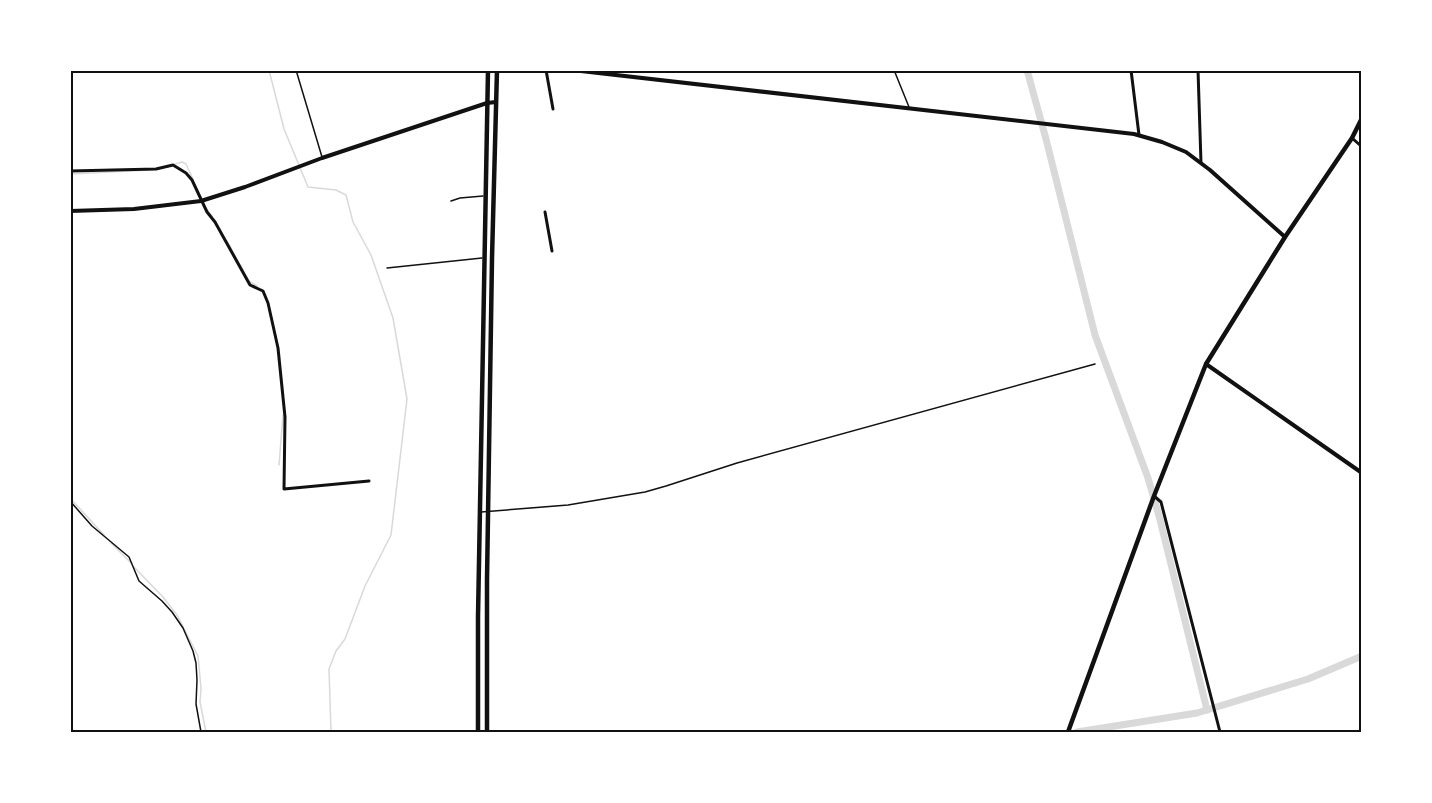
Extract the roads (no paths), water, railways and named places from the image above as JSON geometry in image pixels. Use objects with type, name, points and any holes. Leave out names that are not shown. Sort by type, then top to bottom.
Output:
[{"type":"main road","points":[[478,732],[488,70]]},
{"type":"main road","points":[[488,732],[488,512],[497,70]]},
{"type":"main road","points":[[1068,732],[1154,496],[1206,364],[1285,237],[1352,138],[1362,117]]},
{"type":"street","points":[[546,70],[553,109]]},
{"type":"street","points":[[572,70],[1139,135],[1162,141],[1186,152],[1285,237]]},
{"type":"street","points":[[1131,70],[1139,135]]},
{"type":"street","points":[[1198,70],[1201,163]]},
{"type":"street","points":[[70,211],[134,209],[201,201],[487,102],[496,102]]},
{"type":"street","points":[[1352,138],[1362,149]]},
{"type":"street","points":[[70,171],[156,169],[173,165],[186,173],[250,285],[263,291],[268,303],[278,348],[285,417],[284,489],[369,481]]},
{"type":"street","points":[[545,212],[552,251]]},
{"type":"street","points":[[1206,364],[1362,473]]},
{"type":"street","points":[[1154,496],[1161,502],[1220,732]]},
{"type":"lane","points":[[296,70],[322,158]]},
{"type":"lane","points":[[894,70],[909,108]]},
{"type":"lane","points":[[451,201],[460,198],[493,196]]},
{"type":"lane","points":[[387,268],[492,258]]},
{"type":"lane","points":[[480,512],[568,505],[645,492],[737,463],[1095,364]]},
{"type":"lane","points":[[70,501],[92,526],[129,557],[139,581],[167,607],[183,628],[196,663],[196,704],[201,732]]},
{"type":"waterway","points":[[269,70],[284,129],[308,187],[336,190],[346,195],[353,222],[371,255],[393,318],[407,399],[391,535],[365,586],[345,639],[336,651],[329,669],[331,732]]},
{"type":"waterway","points":[[1027,70],[1095,335],[1148,478],[1159,516],[1207,710]]},
{"type":"waterway","points":[[175,164],[182,162],[186,164],[193,179]]},
{"type":"waterway","points":[[70,174],[150,170]]},
{"type":"waterway","points":[[206,208],[212,216]]},
{"type":"waterway","points":[[227,241],[249,281],[257,286]]},
{"type":"waterway","points":[[279,465],[283,415]]},
{"type":"waterway","points":[[70,498],[104,535]]},
{"type":"waterway","points":[[111,543],[131,563]]},
{"type":"waterway","points":[[134,567],[177,615],[198,656],[200,702],[206,732]]},
{"type":"waterway","points":[[1077,732],[1197,713],[1308,679],[1362,656]]}]
